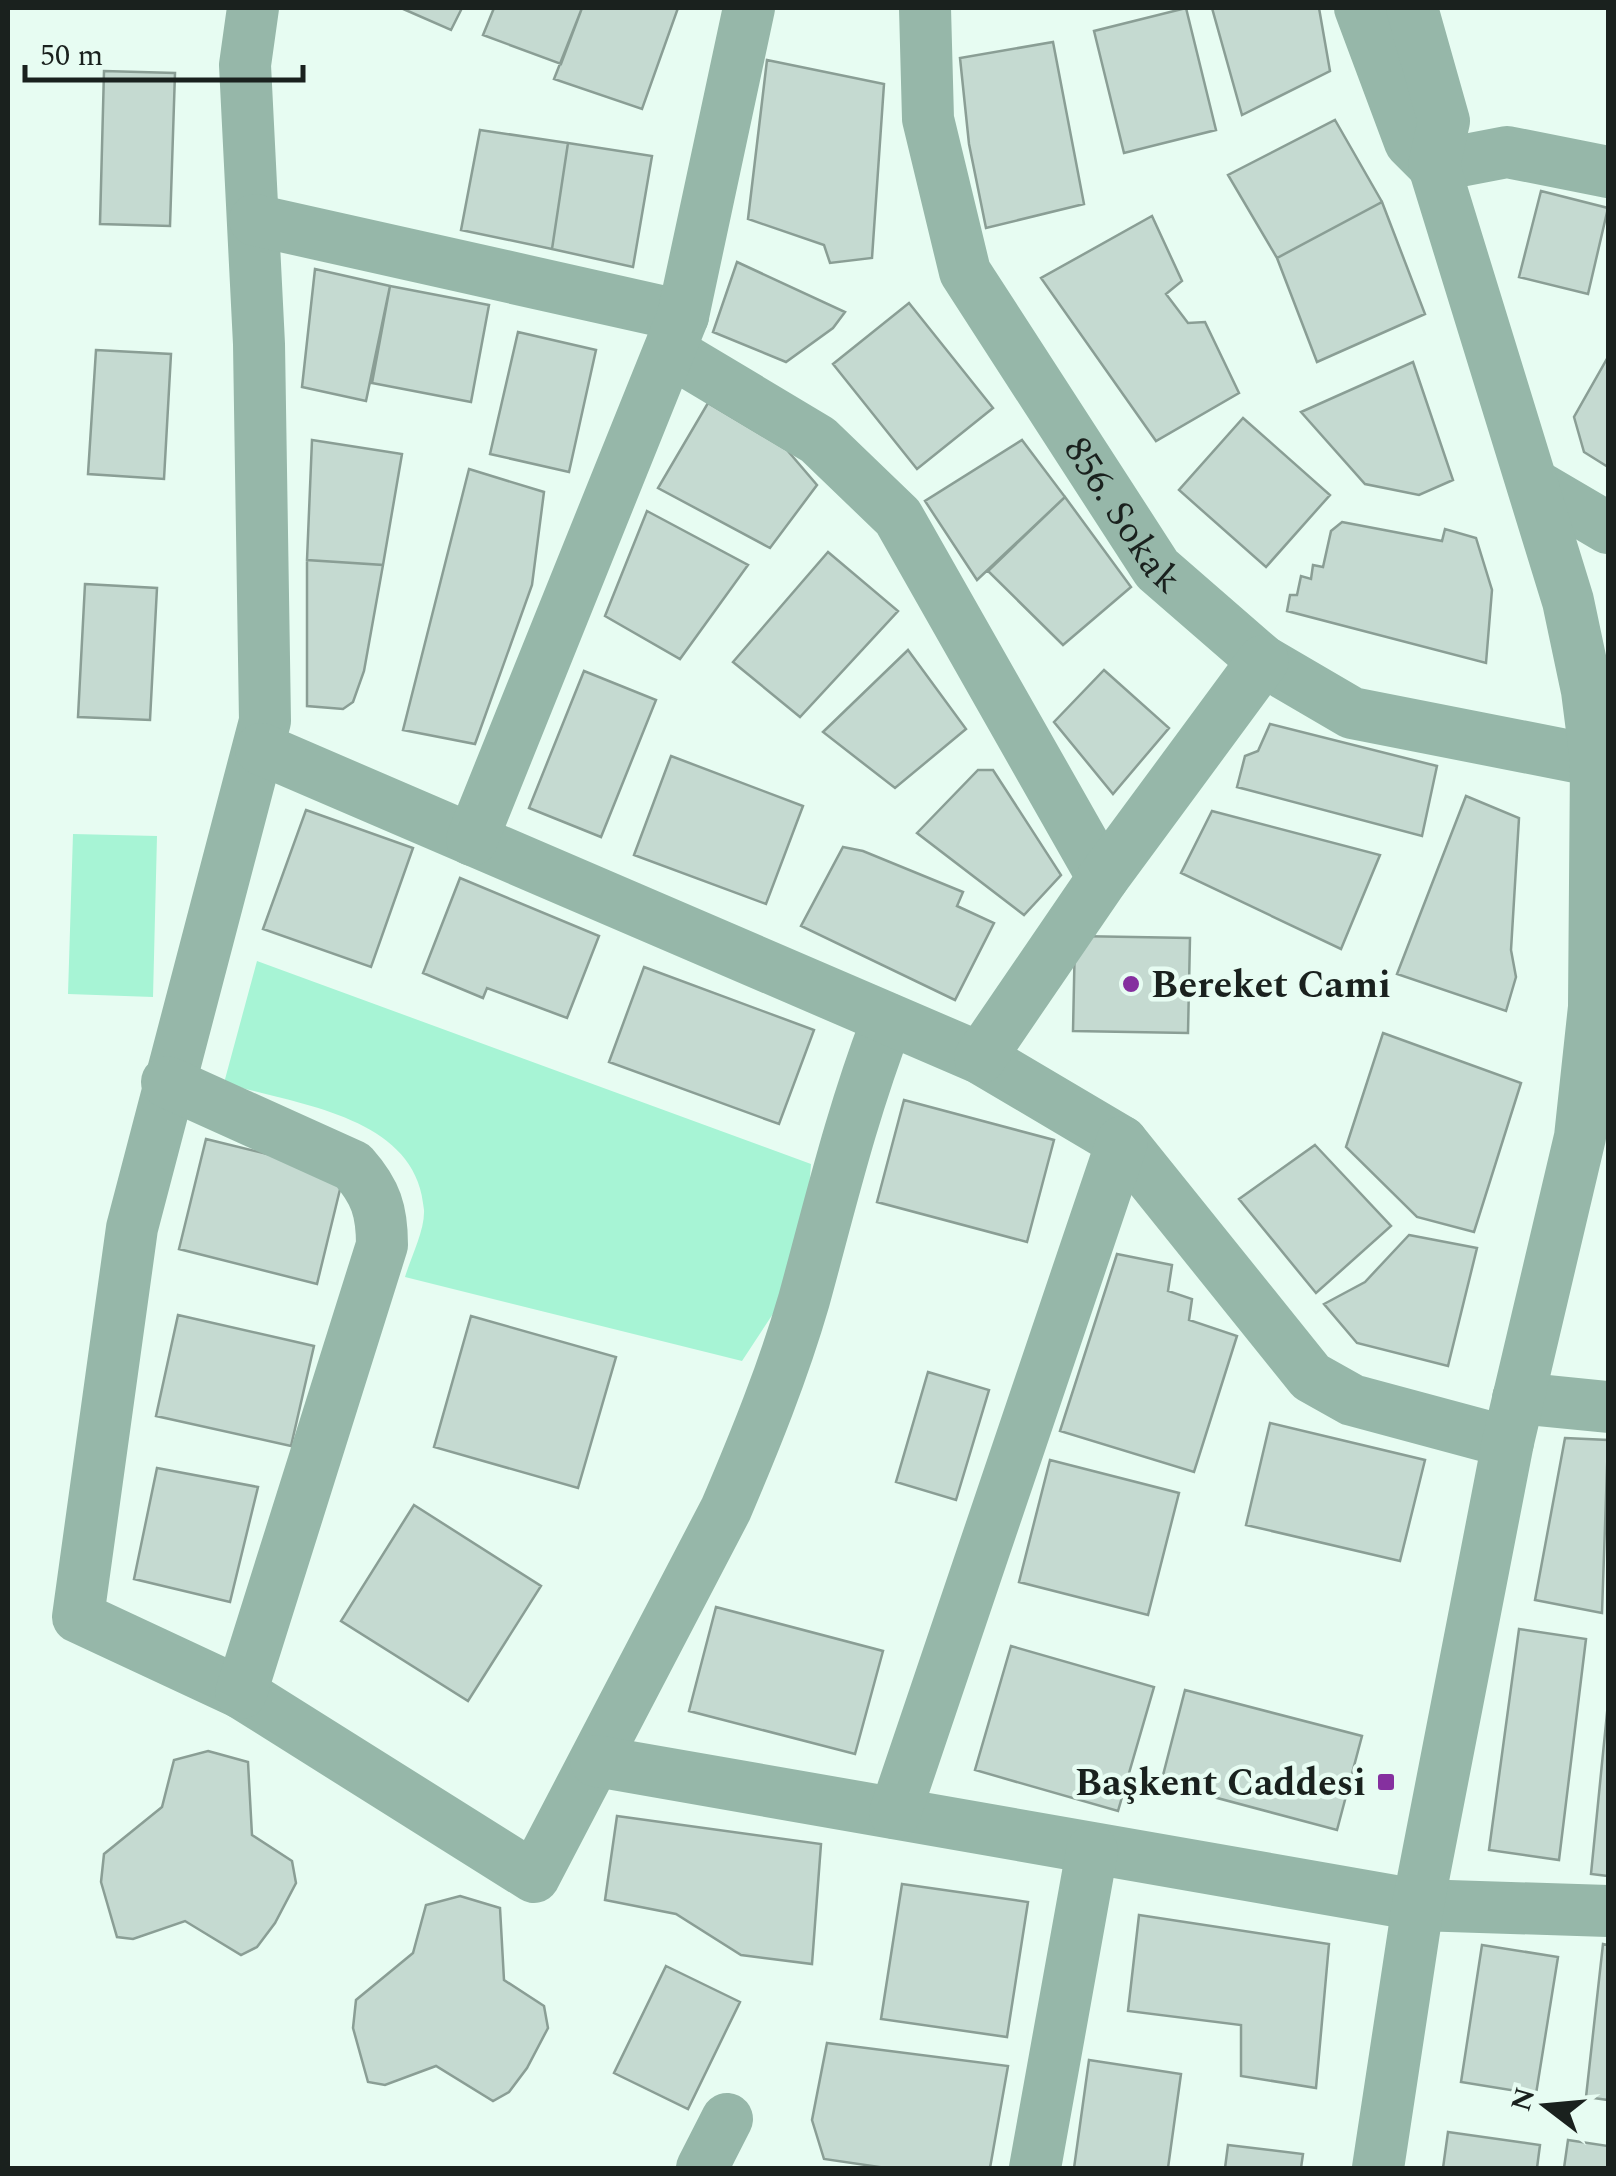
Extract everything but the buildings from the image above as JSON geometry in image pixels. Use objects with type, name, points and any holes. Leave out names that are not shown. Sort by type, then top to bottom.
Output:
[{"type":"street","points":[[252,8],[245,65],[255,220],[265,683],[261,749],[167,1082],[132,1228],[78,1617],[241,1692],[534,1878],[726,1509],[752,1448],[803,1302],[846,1134],[888,1020]]},
{"type":"street","points":[[472,840],[677,334],[749,8]]},
{"type":"street","name":"856. Sokak","points":[[925,8],[928,119],[965,272],[1157,569],[1263,661],[1352,713],[1596,761]]},
{"type":"street","points":[[1360,8],[1410,142],[1434,166],[1568,601],[1596,761],[1601,1008],[1567,1208],[1513,1420],[1418,1906],[1378,2168]]},
{"type":"street","points":[[1412,8],[1444,122],[1434,166]]},
{"type":"street","points":[[1434,166],[1507,152],[1608,172]]},
{"type":"street","points":[[255,220],[677,334],[818,440],[898,517],[1103,878]]},
{"type":"street","points":[[1533,484],[1608,528]]},
{"type":"street","points":[[980,1058],[1103,878],[1263,661]]},
{"type":"street","points":[[261,749],[980,1058],[1122,1142],[1310,1377],[1352,1400],[1513,1420],[1608,1408]]},
{"type":"street","points":[[167,1082],[353,1166],[371,1186],[382,1213],[382,1245],[241,1692]]},
{"type":"street","points":[[895,1814],[1122,1142]]},
{"type":"street","points":[[596,1761],[1092,1851],[1266,1876],[1418,1906],[1608,1911]]},
{"type":"street","points":[[1036,2168],[1092,1851]]},
{"type":"street","points":[[702,2168],[727,2119]]},
{"type":"green space","points":[[73,834],[157,836],[153,997],[68,994]]},
{"type":"green space","points":[[257,961],[811,1164],[803,1268],[742,1361],[405,1277],[424,1210],[417,1178],[401,1154],[378,1134],[349,1120],[224,1083]]},
{"type":"place","name":"Bereket Cami","points":[[1131,984]]},
{"type":"place","name":"Başkent Caddesi","points":[[1386,1782]]}]
